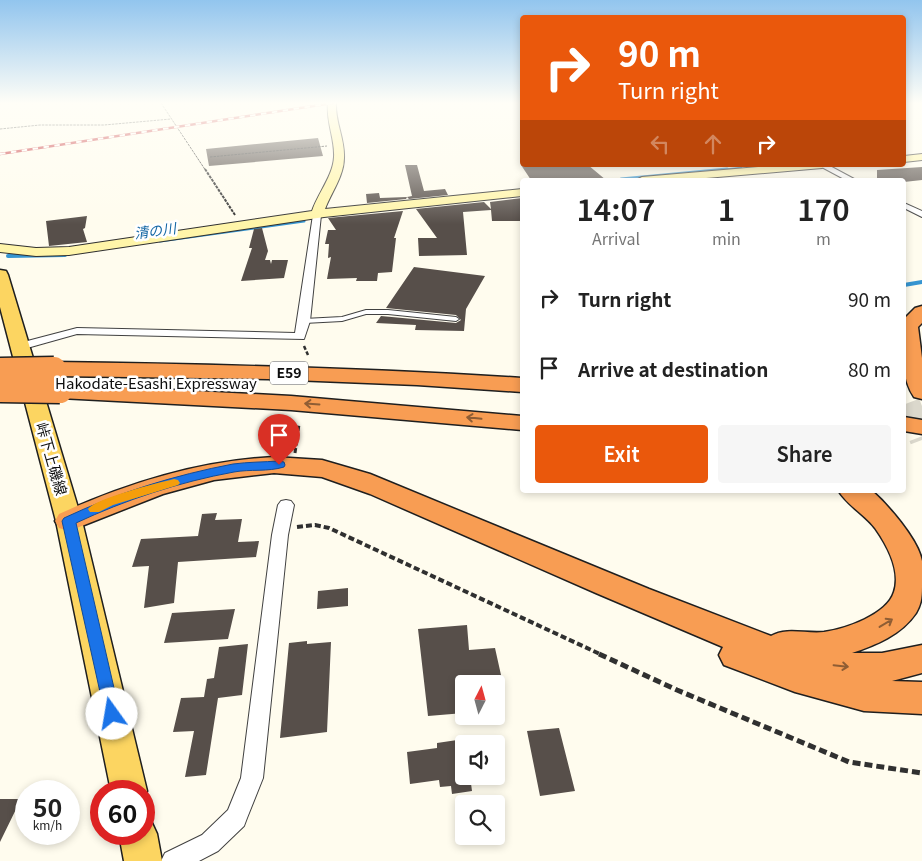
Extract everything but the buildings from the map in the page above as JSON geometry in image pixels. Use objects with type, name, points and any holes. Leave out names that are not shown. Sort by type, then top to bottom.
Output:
[{"type":"highway","points":[[906,308],[922,301]]},
{"type":"highway","points":[[922,312],[908,326],[907,340],[911,362],[911,406],[922,427]]},
{"type":"highway","name":"Hakodate-Esashi Expressway","points":[[0,370],[57,381],[264,385],[415,391],[520,399]]},
{"type":"highway","name":"Hakodate-Esashi Expressway","points":[[0,385],[268,372],[520,385]]},
{"type":"highway","points":[[0,390],[57,381],[203,396],[325,404],[520,423]]},
{"type":"highway","points":[[906,440],[922,442]]},
{"type":"highway","points":[[69,521],[108,502],[187,479],[235,468],[279,465],[307,466],[336,472],[388,491],[754,645],[813,663],[870,669],[922,659]]},
{"type":"highway","points":[[69,521],[112,514],[210,485],[253,477],[280,476],[313,480],[385,504],[732,654],[795,677],[864,695],[922,698]]},
{"type":"highway","points":[[754,645],[823,646],[864,635],[892,619],[907,598],[912,576],[894,533],[876,510],[856,493]]},
{"type":"highway","points":[[864,695],[922,685]]},
{"type":"main road","name":"峠下上磯線","points":[[0,275],[69,521],[127,780]]},
{"type":"main road","points":[[140,845],[143,861]]},
{"type":"street","points":[[20,346],[77,331],[300,336],[304,321],[316,215],[338,164],[337,146]]},
{"type":"street","points":[[906,159],[922,157]]},
{"type":"street","points":[[666,178],[798,167]]},
{"type":"street","points":[[826,167],[848,178]]},
{"type":"street","points":[[0,248],[52,252],[316,215],[520,194]]},
{"type":"street","points":[[906,206],[922,214]]},
{"type":"street","points":[[173,861],[210,843],[236,818],[252,778],[280,535],[286,505]]},
{"type":"lane","points":[[304,321],[342,318],[366,312],[388,312],[456,319]]},
{"type":"path","points":[[188,143],[242,226]]},
{"type":"path","points":[[210,157],[337,146]]},
{"type":"path","points":[[295,456],[300,424]]},
{"type":"path","points":[[280,535],[300,526],[315,525],[329,528],[677,690],[849,762],[922,773]]},
{"type":"waterway","name":"清の川","points":[[714,171],[741,168]]},
{"type":"waterway","name":"清の川","points":[[632,178],[727,169]]},
{"type":"waterway","name":"清の川","points":[[160,241],[304,221]]},
{"type":"waterway","name":"清の川","points":[[8,256],[65,255]]},
{"type":"waterway","points":[[906,285],[922,282]]},
{"type":"tunnel","points":[[908,403],[922,440]]},
{"type":"railway","points":[[0,154],[71,143]]},
{"type":"slow traffic","points":[[95,509],[108,502],[174,483]]},
{"type":"route","points":[[112,714],[69,521],[108,502],[187,479],[235,468],[279,465]]}]
